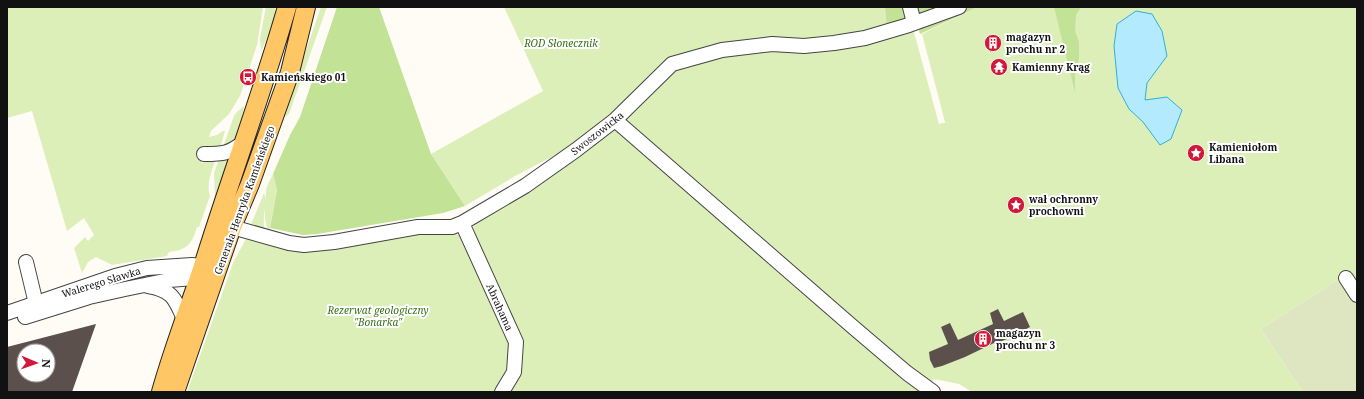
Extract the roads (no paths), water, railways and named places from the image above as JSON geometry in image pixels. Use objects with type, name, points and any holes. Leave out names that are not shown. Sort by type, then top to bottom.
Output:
[{"type":"main road","points":[[279,7],[282,25]]},
{"type":"main road","name":"Generała Henryka Kamieńskiego","points":[[175,392],[206,273],[214,229],[265,80],[287,7]]},
{"type":"main road","name":"Generała Henryka Kamieńskiego","points":[[161,392],[184,319],[206,273],[232,227],[250,184],[290,72],[306,7]]},
{"type":"main road","points":[[290,72],[316,7]]},
{"type":"street","points":[[910,7],[914,23]]},
{"type":"street","name":"Swoszowicka","points":[[232,227],[289,243],[304,245],[334,242],[418,227],[452,227],[462,223],[525,186],[615,120],[672,64],[722,50],[772,44],[804,46],[865,38],[959,7]]},
{"type":"street","points":[[615,120],[852,327],[907,373],[933,392]]},
{"type":"street","points":[[204,154],[223,154],[232,151],[244,142]]},
{"type":"street","name":"Abrahama","points":[[462,223],[516,342],[514,372],[502,392]]},
{"type":"street","points":[[26,262],[36,308]]},
{"type":"street","name":"Walerego Sławka","points":[[7,322],[96,282],[147,268],[176,265],[206,273]]},
{"type":"street","name":"Walerego Sławka","points":[[7,313],[206,273]]},
{"type":"street","points":[[1346,278],[1357,295]]},
{"type":"street","name":"Walerego Sławka","points":[[142,285],[154,287],[171,294],[176,300],[184,319]]},
{"type":"water","points":[[1136,11],[1152,14],[1162,31],[1167,56],[1147,83],[1145,100],[1167,97],[1182,110],[1171,139],[1160,145],[1143,122],[1129,109],[1118,88],[1114,46],[1117,24]]},
{"type":"place","name":"magazyn prochu nr 2","points":[[993,43]]},
{"type":"place","name":"Kamienny Krąg","points":[[999,67]]},
{"type":"place","name":"Kamieńskiego 01","points":[[248,77]]},
{"type":"place","name":"Kamieniołom Libana","points":[[1196,153]]},
{"type":"place","name":"wał ochronny prochowni","points":[[1016,205]]},
{"type":"place","name":"magazyn prochu nr 3","points":[[983,339]]},
{"type":"park label","name":"ROD Słonecznik","points":[[561,43]]},
{"type":"park label","name":"Rezerwat geologiczny \"Bonarka\"","points":[[378,316]]}]
